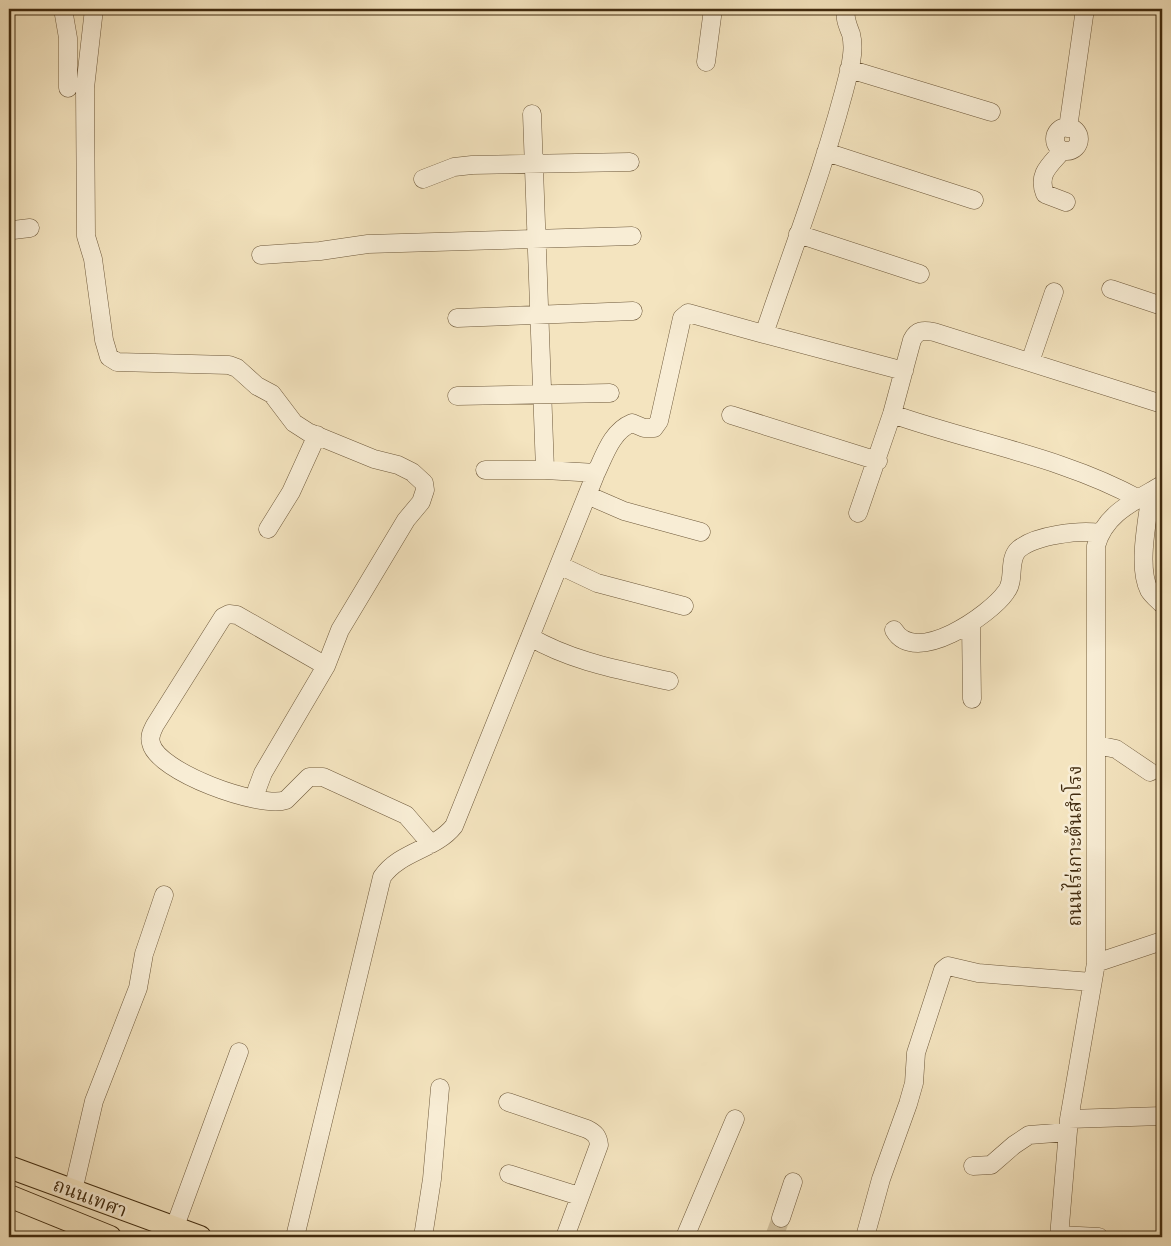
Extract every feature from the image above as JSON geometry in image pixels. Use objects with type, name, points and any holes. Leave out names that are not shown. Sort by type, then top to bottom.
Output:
[{"type":"main road","name":"ถนนเทศา","points":[[9,1167],[73,1191],[140,1228],[174,1229],[200,1237]]},
{"type":"main road","points":[[41,1210],[49,1183]]},
{"type":"main road","name":"ถนนเทศา","points":[[9,1197],[110,1237]]},
{"type":"street","points":[[64,9],[68,38],[68,88]]},
{"type":"street","points":[[94,9],[85,88],[86,236],[93,259],[106,352],[112,360],[117,362],[229,365],[237,368],[272,394],[294,423],[316,435],[412,472],[424,483],[425,490],[421,502],[406,520],[340,630],[326,666],[258,782],[256,798]]},
{"type":"street","points":[[706,62],[713,9]]},
{"type":"street","points":[[764,334],[826,152],[850,69],[853,52],[851,36],[846,22],[846,9]]},
{"type":"street","points":[[1066,202],[1045,194],[1041,182],[1042,176],[1062,150],[1057,146],[1056,135],[1061,130],[1068,128],[1085,9]]},
{"type":"street","points":[[850,69],[991,112]]},
{"type":"street","points":[[532,114],[535,239],[545,470]]},
{"type":"street","points":[[826,152],[974,200]]},
{"type":"street","points":[[423,179],[454,167],[630,162]]},
{"type":"street","points":[[9,229],[30,228]]},
{"type":"street","points":[[798,234],[920,274]]},
{"type":"street","points":[[261,255],[320,251],[368,244],[632,236]]},
{"type":"street","points":[[1111,289],[1162,306]]},
{"type":"street","points":[[1030,362],[1054,292]]},
{"type":"street","points":[[457,318],[633,311]]},
{"type":"street","points":[[295,1237],[382,876],[397,860],[440,840],[454,826],[596,473],[613,438],[623,426],[632,423],[644,428],[654,428],[659,421],[675,340],[684,314],[700,315],[904,371]]},
{"type":"street","points":[[858,513],[878,460],[912,340],[922,330],[934,332],[1162,404]]},
{"type":"street","points":[[457,396],[610,393]]},
{"type":"street","points":[[892,414],[932,428],[1151,492]]},
{"type":"street","points":[[731,416],[878,460]]},
{"type":"street","points":[[268,529],[291,492],[316,435]]},
{"type":"street","points":[[485,470],[545,470],[596,473]]},
{"type":"street","points":[[894,630],[903,640],[912,642],[932,640],[949,635],[971,624],[998,602],[1008,590],[1014,556],[1018,550],[1033,542],[1062,534],[1083,531],[1100,533],[1110,518],[1151,492]]},
{"type":"street","points":[[1151,492],[1144,554],[1145,574],[1150,590],[1162,604]]},
{"type":"street","points":[[587,495],[624,511],[701,532]]},
{"type":"street","name":"ถนนไร่เกาะต้นสำโรง","points":[[1059,1236],[1068,1126],[1096,963],[1096,546],[1100,533]]},
{"type":"street","points":[[559,565],[597,583],[684,606]]},
{"type":"street","points":[[326,666],[237,615],[229,614],[217,622],[155,725],[150,742],[158,755],[208,786],[256,798],[282,802],[293,795],[309,777],[323,777],[406,815],[431,844]]},
{"type":"street","points":[[971,624],[972,700]]},
{"type":"street","points":[[530,637],[549,648],[581,660],[669,681]]},
{"type":"street","points":[[1097,745],[1116,749],[1150,772]]},
{"type":"street","points":[[73,1191],[94,1102],[138,988],[147,946],[164,895]]},
{"type":"street","points":[[1096,963],[1162,941]]},
{"type":"street","points":[[864,1237],[881,1179],[908,1104],[914,1083],[916,1053],[943,970],[948,966],[978,973],[1092,982]]},
{"type":"street","points":[[174,1229],[239,1052]]},
{"type":"street","points":[[423,1237],[432,1179],[440,1088]]},
{"type":"street","points":[[508,1102],[595,1133],[599,1145],[565,1237]]},
{"type":"street","points":[[973,1166],[991,1165],[1029,1135],[1068,1126],[1162,1116]]},
{"type":"street","points":[[685,1237],[734,1119]]},
{"type":"street","points":[[509,1174],[579,1196]]},
{"type":"street","points":[[782,1218],[793,1182]]},
{"type":"street","points":[[1059,1236],[1100,1237]]},
{"type":"tunnel","points":[[774,1237],[781,1218]]}]
